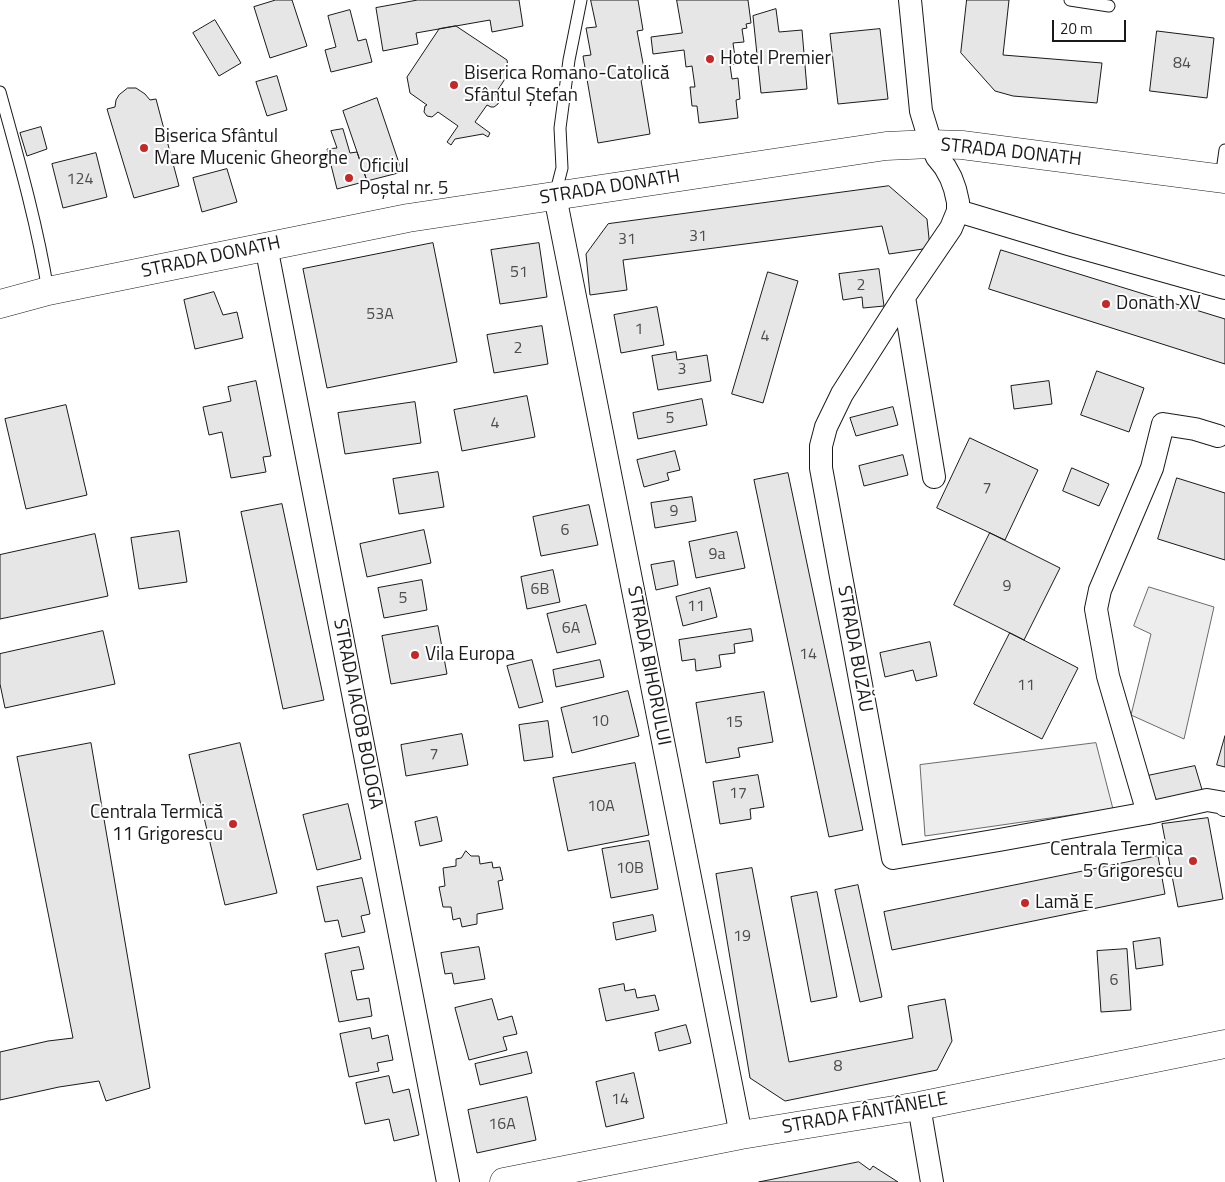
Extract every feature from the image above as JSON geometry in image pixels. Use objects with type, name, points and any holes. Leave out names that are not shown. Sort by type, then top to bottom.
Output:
[{"type":"main road","name":"STRADA DONATH","points":[[0,304],[48,291],[408,218],[886,146],[962,145],[1223,179]]},
{"type":"main road","name":"STRADA FÂNTÂNELE","points":[[504,1182],[741,1135],[919,1106],[1225,1044]]},
{"type":"street","points":[[910,0],[922,111],[931,144],[937,157],[945,167],[955,189],[958,211],[1225,288]]},
{"type":"street","name":"STRADA BIHORULUI","points":[[555,196],[741,1135]]},
{"type":"street","name":"STRADA BUZĂU","points":[[958,211],[951,228],[842,394],[826,427],[821,446],[821,468],[893,858],[1148,813],[1207,800],[1224,803]]},
{"type":"street","name":"STRADA IACOB BOLOGA","points":[[266,246],[448,1182]]},
{"type":"street","points":[[904,297],[934,477]]},
{"type":"street","points":[[1148,813],[1108,676],[1096,609],[1100,590],[1152,468],[1163,424],[1194,429],[1218,436]]},
{"type":"street","points":[[919,1106],[932,1182]]},
{"type":"lane","points":[[555,196],[562,168],[560,128],[569,60],[581,0]]},
{"type":"lane","points":[[1070,0],[1110,6]]},
{"type":"lane","points":[[0,92],[21,168],[44,265],[48,291]]},
{"type":"lane","points":[[1223,179],[1225,150]]},
{"type":"shaded area","points":[[1149,587],[1214,607],[1184,739],[1131,715],[1151,634],[1134,626]]},
{"type":"shaded area","points":[[1096,743],[1113,809],[925,836],[920,765]]},
{"type":"building","points":[[276,0],[292,0],[307,46],[270,58],[254,7]]},
{"type":"building","points":[[418,0],[519,0],[523,26],[492,32],[490,20],[416,33],[418,44],[383,51],[376,8]]},
{"type":"building","points":[[591,0],[638,0],[643,30],[637,31],[646,79],[641,80],[650,134],[598,143],[583,56],[591,55],[586,28],[596,27]]},
{"type":"building","name":"Hotel Premier","points":[[677,0],[748,0],[751,23],[746,24],[747,28],[742,29],[744,42],[733,43],[736,64],[730,65],[732,79],[738,78],[740,99],[736,100],[738,118],[699,123],[697,106],[692,106],[690,87],[695,87],[692,66],[686,67],[684,50],[653,54],[651,37],[682,33]]},
{"type":"building","points":[[967,0],[1009,0],[1003,55],[1102,63],[1097,103],[1013,96],[995,91],[961,53]]},
{"type":"building","points":[[776,9],[779,32],[802,30],[807,89],[761,93],[753,16]]},
{"type":"building","points":[[350,10],[358,41],[366,39],[372,62],[331,72],[325,50],[336,47],[328,16]]},
{"type":"building","points":[[215,20],[241,63],[219,76],[193,33]]},
{"type":"building","name":"Biserica Romano-Catolică Sfântul Ștefan","points":[[456,26],[507,60],[509,73],[495,94],[499,99],[498,104],[494,107],[487,105],[475,122],[490,133],[488,137],[483,134],[455,139],[451,145],[447,142],[458,126],[438,112],[432,117],[427,116],[424,112],[427,105],[410,93],[407,77],[439,29]]},
{"type":"building","points":[[880,29],[888,99],[838,104],[830,34]]},
{"type":"building","points":[[1157,31],[1214,38],[1207,98],[1150,91]]},
{"type":"building","points":[[277,76],[287,110],[267,116],[256,82]]},
{"type":"building","name":"Biserica Sfântul Mare Mucenic Gheorghe","points":[[128,88],[136,88],[150,100],[156,99],[179,186],[134,198],[107,109],[115,107],[119,95]]},
{"type":"building","points":[[377,98],[402,172],[367,181],[343,111]]},
{"type":"building","points":[[41,127],[47,149],[27,156],[20,133]]},
{"type":"building","points":[[343,129],[350,153],[357,152],[367,181],[337,189],[327,149],[337,148],[331,131]]},
{"type":"building","points":[[96,153],[107,197],[63,208],[52,164]]},
{"type":"building","points":[[227,169],[237,202],[202,212],[193,178]]},
{"type":"building","points":[[889,186],[927,219],[930,248],[889,254],[882,226],[623,260],[627,290],[590,295],[586,254],[608,224]]},
{"type":"building","points":[[433,243],[457,362],[327,388],[303,269]]},
{"type":"building","points":[[539,243],[547,297],[500,304],[491,250]]},
{"type":"building","name":"Donath XV","points":[[1001,250],[1225,319],[1225,364],[989,289]]},
{"type":"building","points":[[879,269],[884,306],[863,308],[862,297],[843,300],[839,274]]},
{"type":"building","points":[[768,272],[798,281],[763,403],[732,394]]},
{"type":"building","points":[[214,292],[223,315],[237,312],[243,338],[195,349],[184,300]]},
{"type":"building","points":[[657,307],[664,345],[621,353],[614,315]]},
{"type":"building","points":[[542,326],[548,364],[494,373],[487,335]]},
{"type":"building","points":[[676,352],[677,360],[707,355],[711,381],[658,390],[652,356]]},
{"type":"building","points":[[1097,371],[1144,388],[1129,432],[1081,415]]},
{"type":"building","points":[[256,381],[271,456],[263,457],[266,472],[231,478],[222,432],[209,435],[203,407],[231,401],[228,387]]},
{"type":"building","points":[[1049,381],[1052,404],[1014,409],[1011,386]]},
{"type":"building","points":[[527,396],[535,437],[462,451],[454,410]]},
{"type":"building","points":[[702,399],[707,425],[638,439],[633,413]]},
{"type":"building","points":[[415,402],[421,443],[345,454],[338,413]]},
{"type":"building","points":[[66,405],[87,495],[26,509],[5,419]]},
{"type":"building","points":[[893,407],[898,425],[856,436],[850,418]]},
{"type":"building","points":[[970,438],[1038,470],[1005,540],[937,508]]},
{"type":"building","points":[[675,451],[680,470],[667,473],[669,480],[644,487],[637,460]]},
{"type":"building","points":[[903,455],[908,475],[864,486],[859,466]]},
{"type":"building","points":[[1072,468],[1109,484],[1099,506],[1063,491]]},
{"type":"building","points":[[438,472],[444,507],[399,514],[393,479]]},
{"type":"building","points":[[788,473],[863,830],[829,837],[754,480]]},
{"type":"building","points":[[1177,478],[1225,493],[1225,560],[1158,539]]},
{"type":"building","points":[[692,497],[696,521],[655,528],[651,503]]},
{"type":"building","points":[[282,504],[324,700],[283,709],[241,512]]},
{"type":"building","points":[[589,505],[598,545],[541,556],[533,517]]},
{"type":"building","points":[[424,530],[431,563],[367,577],[360,544]]},
{"type":"building","points":[[179,531],[187,582],[139,589],[131,538]]},
{"type":"building","points":[[737,532],[745,568],[696,578],[689,542]]},
{"type":"building","points":[[990,533],[1060,568],[1024,640],[954,605]]},
{"type":"building","points":[[95,534],[108,596],[0,619],[0,555]]},
{"type":"building","points":[[674,561],[678,585],[656,590],[651,565]]},
{"type":"building","points":[[553,570],[560,602],[527,609],[521,577]]},
{"type":"building","points":[[422,580],[427,610],[384,618],[378,588]]},
{"type":"building","points":[[710,588],[717,617],[683,626],[676,597]]},
{"type":"building","points":[[586,605],[596,644],[557,653],[547,614]]},
{"type":"building","name":"Vila Europa","points":[[438,626],[447,674],[391,684],[382,636]]},
{"type":"building","points":[[751,629],[753,641],[734,644],[735,653],[719,655],[721,667],[696,671],[695,659],[682,661],[679,640]]},
{"type":"building","points":[[103,631],[115,684],[5,708],[0,684],[0,654]]},
{"type":"building","points":[[1010,633],[1078,668],[1042,739],[974,704]]},
{"type":"building","points":[[930,642],[937,676],[916,681],[913,670],[885,677],[880,653]]},
{"type":"building","points":[[532,660],[543,702],[519,708],[507,666]]},
{"type":"building","points":[[600,660],[604,677],[556,687],[553,670]]},
{"type":"building","points":[[628,691],[639,736],[572,753],[561,708]]},
{"type":"building","points":[[764,692],[773,742],[738,748],[740,757],[706,763],[696,703]]},
{"type":"building","points":[[548,721],[553,757],[524,761],[519,725]]},
{"type":"building","points":[[462,734],[468,765],[406,776],[401,745]]},
{"type":"building","points":[[1225,736],[1225,767],[1217,765]]},
{"type":"building","points":[[91,743],[150,1088],[106,1101],[99,1081],[59,1087],[0,1100],[0,1052],[48,1041],[73,1038],[17,757]]},
{"type":"building","name":"Centrala Termică 11 Grigorescu","points":[[240,743],[277,893],[225,905],[189,755]]},
{"type":"building","points":[[635,763],[649,835],[568,851],[553,778]]},
{"type":"building","points":[[1195,766],[1203,793],[1156,803],[1147,776]]},
{"type":"building","points":[[758,775],[764,807],[750,809],[751,819],[720,824],[713,782]]},
{"type":"building","points":[[348,804],[361,859],[317,870],[303,815]]},
{"type":"building","points":[[437,817],[442,841],[420,846],[415,822]]},
{"type":"building","name":"Centrala Termica 5 Grigorescu","points":[[1208,818],[1223,899],[1178,907],[1162,824]]},
{"type":"building","points":[[649,841],[658,889],[611,898],[602,849]]},
{"type":"building","points":[[466,851],[471,856],[479,856],[480,864],[492,862],[493,868],[500,867],[503,880],[498,881],[503,909],[477,914],[477,924],[462,927],[460,918],[453,920],[451,907],[443,907],[439,887],[445,886],[443,868],[456,866],[456,859],[461,858]]},
{"type":"building","name":"Lamă E","points":[[1158,856],[1165,894],[892,950],[884,912]]},
{"type":"building","points":[[752,868],[789,1062],[913,1038],[908,1006],[945,999],[952,1041],[937,1070],[785,1101],[750,1078],[716,874]]},
{"type":"building","points":[[362,878],[370,914],[361,916],[365,932],[342,937],[338,920],[325,922],[317,887]]},
{"type":"building","points":[[858,885],[882,997],[860,1002],[835,890]]},
{"type":"building","points":[[817,892],[837,997],[811,1002],[791,897]]},
{"type":"building","points":[[653,915],[656,931],[616,940],[613,923]]},
{"type":"building","points":[[1160,938],[1163,965],[1136,969],[1133,942]]},
{"type":"building","points":[[359,947],[364,969],[351,971],[357,1000],[369,998],[372,1016],[339,1022],[325,954]]},
{"type":"building","points":[[479,947],[485,979],[454,984],[452,973],[445,974],[441,953]]},
{"type":"building","points":[[1127,949],[1131,1010],[1101,1012],[1097,951]]},
{"type":"building","points":[[624,984],[625,991],[635,989],[637,998],[655,995],[659,1010],[606,1021],[599,989]]},
{"type":"building","points":[[492,999],[498,1020],[512,1016],[517,1034],[503,1037],[507,1050],[469,1060],[455,1008]]},
{"type":"building","points":[[686,1025],[691,1043],[659,1051],[655,1033]]},
{"type":"building","points":[[370,1028],[372,1039],[388,1035],[393,1060],[377,1063],[379,1071],[349,1077],[340,1034]]},
{"type":"building","points":[[527,1052],[532,1073],[480,1085],[475,1064]]},
{"type":"building","points":[[634,1073],[644,1118],[606,1127],[596,1082]]},
{"type":"building","points":[[389,1076],[393,1093],[409,1089],[419,1135],[394,1141],[389,1119],[365,1124],[356,1083]]},
{"type":"building","points":[[527,1097],[536,1140],[477,1153],[468,1110]]},
{"type":"building","points":[[859,1162],[870,1170],[873,1166],[898,1182],[759,1182]]},
{"type":"place","name":"Hotel Premier","points":[[710,59]]},
{"type":"place","name":"Biserica Romano-Catolică Sfântul Ștefan","points":[[454,85]]},
{"type":"place","name":"Biserica Sfântul Mare Mucenic Gheorghe","points":[[144,148]]},
{"type":"place","name":"Oficiul Poștal nr. 5","points":[[349,178]]},
{"type":"place","name":"Donath XV","points":[[1106,304]]},
{"type":"place","name":"Vila Europa","points":[[415,655]]},
{"type":"place","name":"Centrala Termică 11 Grigorescu","points":[[233,824]]},
{"type":"place","name":"Centrala Termica 5 Grigorescu","points":[[1193,861]]},
{"type":"place","name":"Lamă E","points":[[1025,903]]}]
